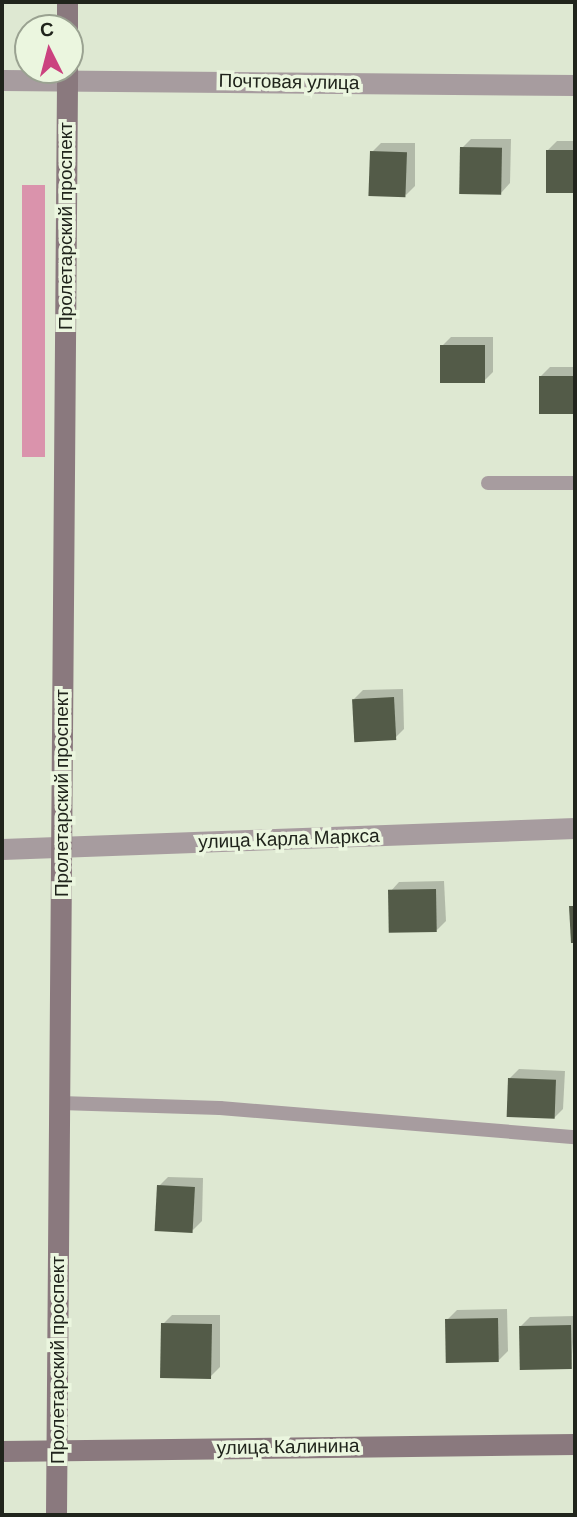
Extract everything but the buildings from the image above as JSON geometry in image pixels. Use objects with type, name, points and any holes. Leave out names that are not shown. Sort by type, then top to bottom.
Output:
[{"type":"street","name":"Почтовая улица","points":[[84,75],[575,85]]},
{"type":"street","name":"Пролетарский проспект","points":[[56,1515],[67,84]]},
{"type":"street","name":"улица Карла Маркса","points":[[2,849],[575,828]]},
{"type":"street","name":"улица Калинина","points":[[2,1451],[575,1444]]},
{"type":"lane","points":[[488,483],[575,483]]},
{"type":"lane","points":[[60,1103],[220,1108],[575,1137]]},
{"type":"shaded area","points":[[22,185],[45,185],[45,457],[22,457]]}]
